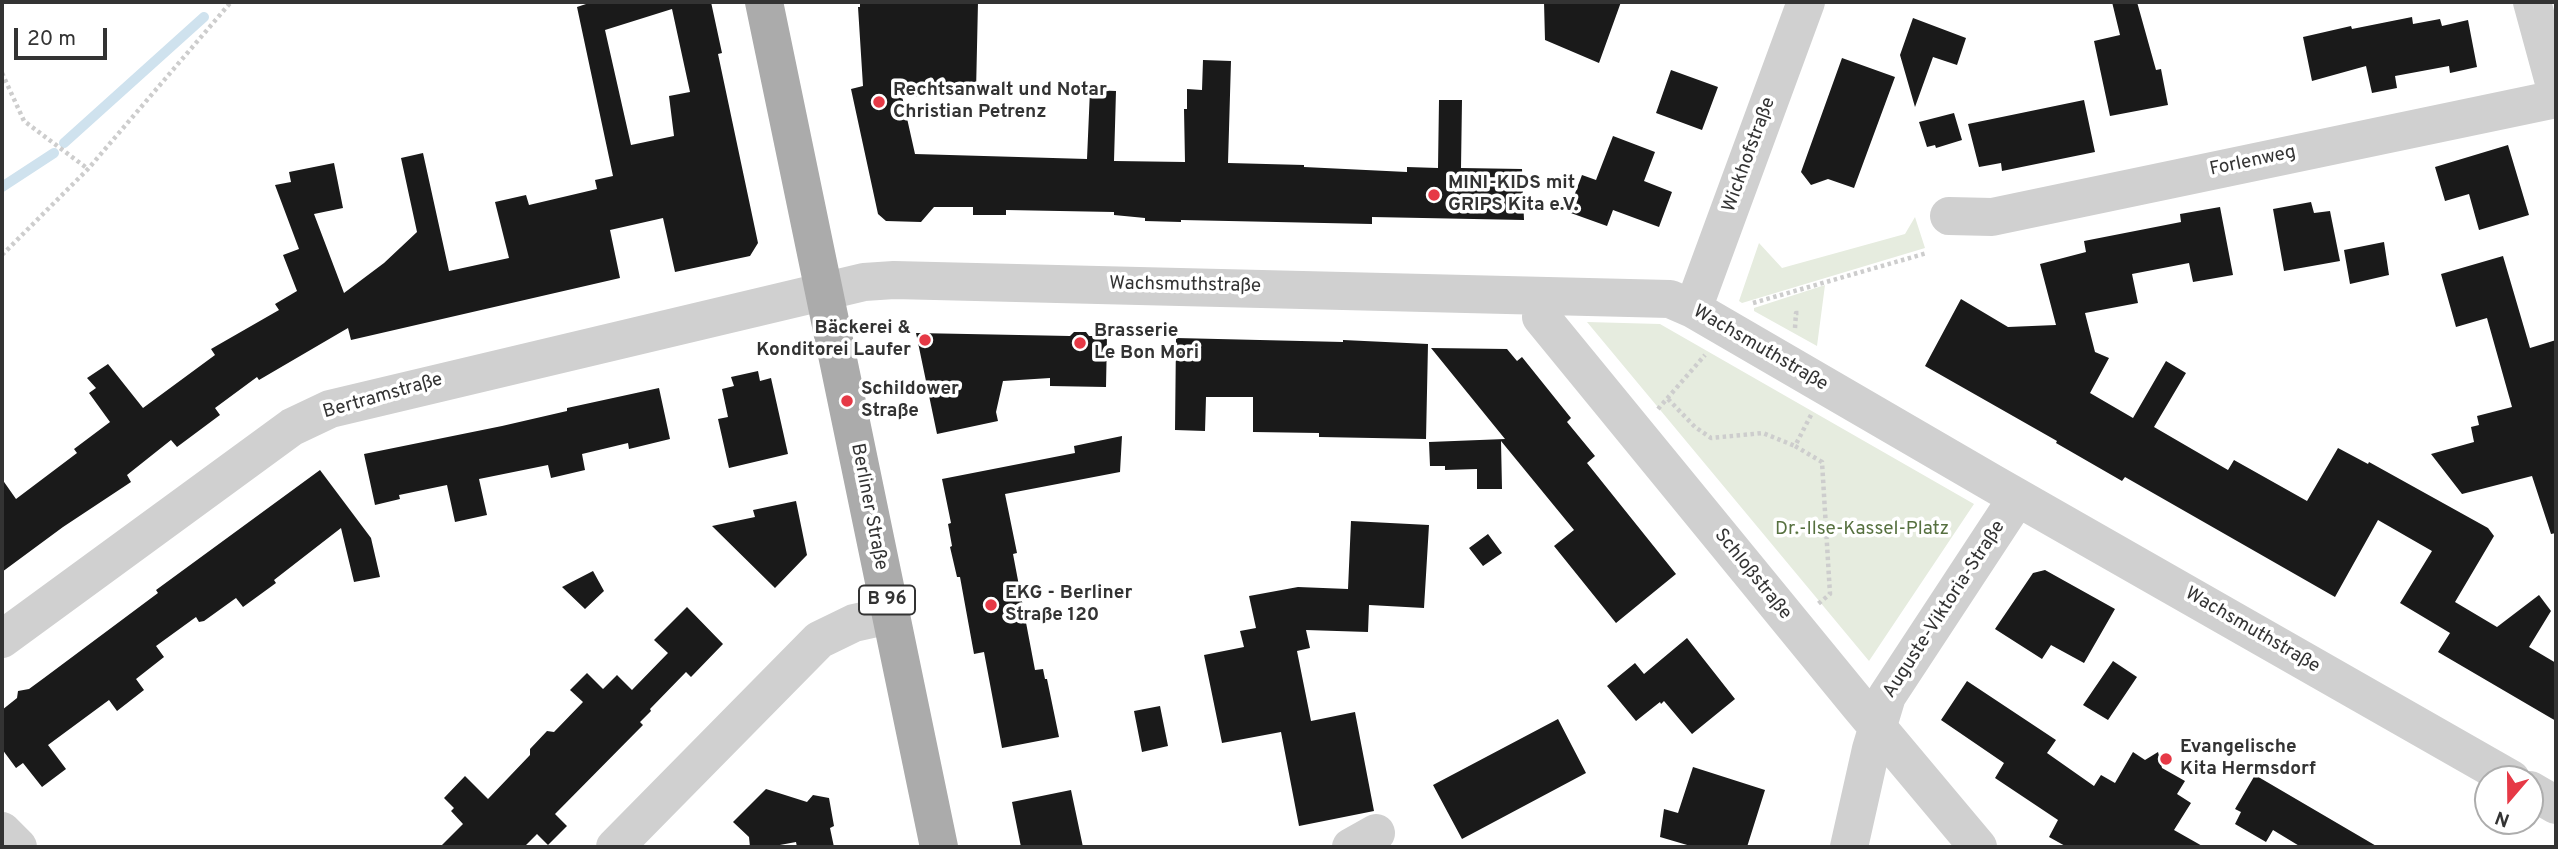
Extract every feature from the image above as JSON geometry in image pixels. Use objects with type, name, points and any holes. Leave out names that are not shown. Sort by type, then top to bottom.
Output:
[{"type":"main road","name":"Berliner Straße","points":[[764,2],[939,847]]},
{"type":"street","name":"Wickhofstraße","points":[[1693,309],[1806,2]]},
{"type":"street","points":[[2532,2],[2556,90]]},
{"type":"street","name":"Forlenweg","points":[[1950,216],[1993,217],[2556,99]]},
{"type":"street","name":"Wachsmuthstraße","points":[[825,291],[864,282],[894,280],[1670,299],[1693,309],[2017,498],[2486,765]]},
{"type":"street","name":"Bertramstraße","points":[[2,639],[292,427],[330,409],[825,291]]},
{"type":"street","name":"Schloßstraße","points":[[1542,296],[1541,317],[1978,847]]},
{"type":"street","name":"Auguste-Viktoria-Straße","points":[[1849,847],[1887,696],[2017,498]]},
{"type":"street","points":[[615,847],[819,640],[854,624],[890,615]]},
{"type":"street","points":[[2,831],[18,847]]},
{"type":"path","points":[[2,255],[88,169],[231,2]]},
{"type":"path","points":[[2,74],[24,121],[88,169]]},
{"type":"path","points":[[1745,305],[1927,253]]},
{"type":"path","points":[[1653,415],[1709,352]]},
{"type":"path","points":[[1668,399],[1695,427],[1711,438],[1763,433],[1795,446],[1822,462],[1830,594],[1814,608]]},
{"type":"path","points":[[1795,446],[1813,412]]},
{"type":"green space","points":[[1915,217],[1925,248],[1742,303],[1739,301],[1759,243],[1782,268],[1905,234]]},
{"type":"green space","points":[[1825,285],[1817,346],[1754,311],[1754,308]]},
{"type":"green space","name":"Dr.-Ilse-Kassel-Platz","points":[[1587,322],[1660,324],[1974,504],[1869,661]]},
{"type":"building","points":[[592,2],[711,2],[722,53],[718,54],[758,243],[750,256],[675,272],[663,218],[610,230],[620,278],[351,340],[348,328],[259,380],[257,377],[215,408],[220,415],[177,447],[171,440],[127,475],[131,482],[2,572],[2,479],[16,499],[77,453],[74,449],[110,422],[89,393],[96,388],[87,378],[108,364],[143,408],[215,355],[211,349],[279,310],[275,304],[297,291],[283,255],[299,249],[275,185],[291,182],[289,172],[334,163],[343,208],[314,214],[344,293],[384,263],[417,232],[401,158],[423,153],[449,271],[509,258],[495,202],[526,195],[529,205],[597,189],[595,180],[613,176],[577,7]],"holes":[[[672,9],[690,92],[669,96],[674,136],[631,145],[605,30]]]},
{"type":"building","points":[[860,2],[978,2],[976,92],[952,91],[952,97],[902,96],[915,154],[1087,159],[1090,90],[1116,91],[1114,161],[1185,162],[1184,109],[1187,109],[1187,89],[1202,90],[1203,60],[1231,61],[1228,163],[1407,172],[1407,167],[1438,168],[1439,100],[1462,100],[1461,168],[1522,169],[1524,220],[1372,217],[1372,224],[1181,222],[1145,221],[1145,218],[1114,215],[1114,212],[1006,210],[1006,215],[973,215],[973,207],[934,207],[921,222],[886,221],[878,214],[851,89],[863,86],[858,7]]},
{"type":"building","points":[[1544,2],[1621,2],[1599,63],[1545,40]]},
{"type":"building","points":[[2112,2],[2137,2],[2156,70],[2161,69],[2168,105],[2110,116],[2094,41],[2120,35]]},
{"type":"building","points":[[2412,17],[2413,24],[2440,19],[2442,26],[2468,20],[2477,67],[2450,73],[2449,66],[2395,76],[2397,88],[2372,93],[2366,66],[2312,81],[2303,37],[2351,26],[2352,29]]},
{"type":"building","points":[[1913,18],[1966,38],[1957,65],[1933,57],[1915,107],[1900,55]]},
{"type":"building","points":[[1842,58],[1895,77],[1854,188],[1828,179],[1811,185],[1801,172]]},
{"type":"building","points":[[1671,70],[1718,87],[1702,130],[1656,113]]},
{"type":"building","points":[[2084,100],[2095,152],[2002,171],[2001,163],[1979,167],[1968,124]]},
{"type":"building","points":[[1954,113],[1962,140],[1936,148],[1935,145],[1927,147],[1919,122]]},
{"type":"building","points":[[1613,136],[1655,152],[1644,181],[1672,192],[1659,227],[1613,210],[1607,226],[1568,212],[1582,175],[1596,180]]},
{"type":"building","points":[[2508,145],[2529,215],[2479,230],[2469,194],[2445,201],[2435,167]]},
{"type":"building","points":[[2311,202],[2314,213],[2330,211],[2340,261],[2284,271],[2273,209]]},
{"type":"building","points":[[2220,207],[2233,275],[2193,282],[2189,263],[2132,274],[2138,303],[2085,313],[2095,352],[2109,358],[2090,393],[2133,418],[2166,361],[2186,373],[2154,427],[2228,470],[2234,460],[2307,501],[2338,448],[2368,464],[2369,462],[2488,528],[2494,536],[2455,602],[2497,627],[2539,595],[2551,611],[2529,647],[2556,663],[2556,721],[2438,652],[2450,633],[2400,603],[2432,551],[2378,520],[2335,597],[2125,477],[2122,481],[1925,366],[1961,299],[2008,327],[2056,325],[2040,264],[2086,252],[2084,241],[2181,222],[2180,214]]},
{"type":"building","points":[[2384,242],[2389,275],[2350,284],[2344,250]]},
{"type":"building","points":[[2503,256],[2530,348],[2556,340],[2556,533],[2551,534],[2532,476],[2462,494],[2431,454],[2474,442],[2471,427],[2479,425],[2477,416],[2512,407],[2487,318],[2456,327],[2441,274]]},
{"type":"building","points":[[1074,332],[1086,332],[1089,336],[1107,336],[1106,387],[1050,386],[1050,378],[1003,381],[996,412],[998,421],[937,434],[916,333],[1070,336]]},
{"type":"building","points":[[1176,338],[1428,344],[1426,439],[1319,437],[1319,433],[1253,432],[1253,397],[1206,397],[1205,431],[1175,430]]},
{"type":"building","points":[[1431,348],[1507,349],[1517,361],[1522,357],[1571,418],[1567,422],[1595,456],[1587,463],[1676,574],[1616,623],[1554,546],[1574,530],[1501,441],[1502,489],[1477,489],[1477,469],[1445,470],[1445,466],[1430,466],[1429,442],[1505,439]]},
{"type":"building","points":[[758,371],[760,381],[771,378],[788,454],[729,468],[718,419],[728,417],[722,389],[734,386],[731,377]]},
{"type":"building","points":[[659,388],[670,439],[629,449],[628,443],[582,454],[585,470],[551,478],[548,465],[479,479],[487,515],[455,522],[447,485],[399,495],[400,499],[375,505],[364,454],[502,426],[567,411],[567,408]]},
{"type":"building","points":[[1122,436],[1120,472],[1005,494],[1017,553],[1013,554],[1035,670],[1043,669],[1047,679],[1059,737],[1002,748],[984,652],[974,654],[960,577],[957,577],[950,547],[948,524],[951,523],[942,479],[1075,453],[1074,446]]},
{"type":"building","points":[[320,470],[371,538],[380,577],[354,582],[341,528],[243,607],[236,598],[204,621],[199,622],[196,617],[156,646],[164,657],[136,679],[144,690],[117,711],[109,700],[48,745],[66,769],[42,787],[23,763],[16,768],[2,749],[2,710],[17,698],[18,691],[29,689],[158,593],[156,590]]},
{"type":"building","points":[[796,501],[807,555],[775,588],[712,526],[755,517],[753,510]]},
{"type":"building","points":[[1351,521],[1429,525],[1424,608],[1369,605],[1368,632],[1306,630],[1310,648],[1297,651],[1311,721],[1355,712],[1374,811],[1299,826],[1281,732],[1222,743],[1204,655],[1244,647],[1240,631],[1256,628],[1249,596],[1298,587],[1348,589]]},
{"type":"building","points":[[1488,534],[1502,553],[1483,566],[1469,548]]},
{"type":"building","points":[[2045,570],[2115,609],[2084,663],[2051,645],[2042,659],[1995,629],[2033,573]]},
{"type":"building","points":[[593,571],[604,591],[585,609],[562,587]]},
{"type":"building","points":[[687,607],[723,644],[691,677],[686,672],[650,709],[640,722],[643,725],[555,814],[567,826],[548,845],[537,834],[524,847],[440,847],[463,824],[451,811],[454,808],[444,798],[465,776],[488,799],[530,755],[530,749],[547,731],[554,732],[583,702],[570,690],[587,673],[603,689],[617,675],[632,690],[668,653],[654,640]]},
{"type":"building","points":[[1687,638],[1735,699],[1692,734],[1664,701],[1636,721],[1607,686],[1635,663],[1644,674]]},
{"type":"building","points":[[2113,661],[2137,677],[2108,720],[2083,705]]},
{"type":"building","points":[[1967,681],[2056,740],[2047,753],[2094,786],[2101,775],[2115,783],[2133,752],[2145,760],[2158,752],[2162,768],[2185,781],[2177,794],[2191,803],[2174,830],[2204,847],[2067,847],[2049,837],[2058,820],[1995,778],[2004,763],[1941,720]]},
{"type":"building","points":[[1160,706],[1168,746],[1142,752],[1134,711]]},
{"type":"building","points":[[1558,719],[1586,773],[1462,839],[1433,785]]},
{"type":"building","points":[[1693,767],[1765,790],[1747,847],[1694,847],[1660,837],[1664,809],[1678,813]]},
{"type":"building","points":[[2255,775],[2378,847],[2301,847],[2273,830],[2266,842],[2235,824],[2241,812],[2235,809]]},
{"type":"building","points":[[766,789],[807,802],[813,795],[829,798],[834,826],[830,828],[834,847],[797,847],[796,842],[750,847],[749,837],[733,822]]},
{"type":"building","points":[[1071,790],[1083,847],[1021,847],[1012,802]]},
{"type":"waterway","points":[[64,143],[204,17]]},
{"type":"waterway","points":[[2,187],[54,153]]},
{"type":"place","name":"Rechtsanwalt und Notar Christian Petrenz","points":[[879,102]]},
{"type":"place","name":"MINI-KIDS mit GRIPS Kita e.V.","points":[[1434,195]]},
{"type":"place","name":"Bäckerei & Konditorei Laufer","points":[[925,340]]},
{"type":"place","name":"Brasserie Le Bon Mori","points":[[1080,343]]},
{"type":"place","name":"Schildower Straße","points":[[847,401]]},
{"type":"place","name":"EKG - Berliner Straße 120","points":[[991,605]]},
{"type":"place","name":"Evangelische Kita Hermsdorf","points":[[2166,759]]}]
